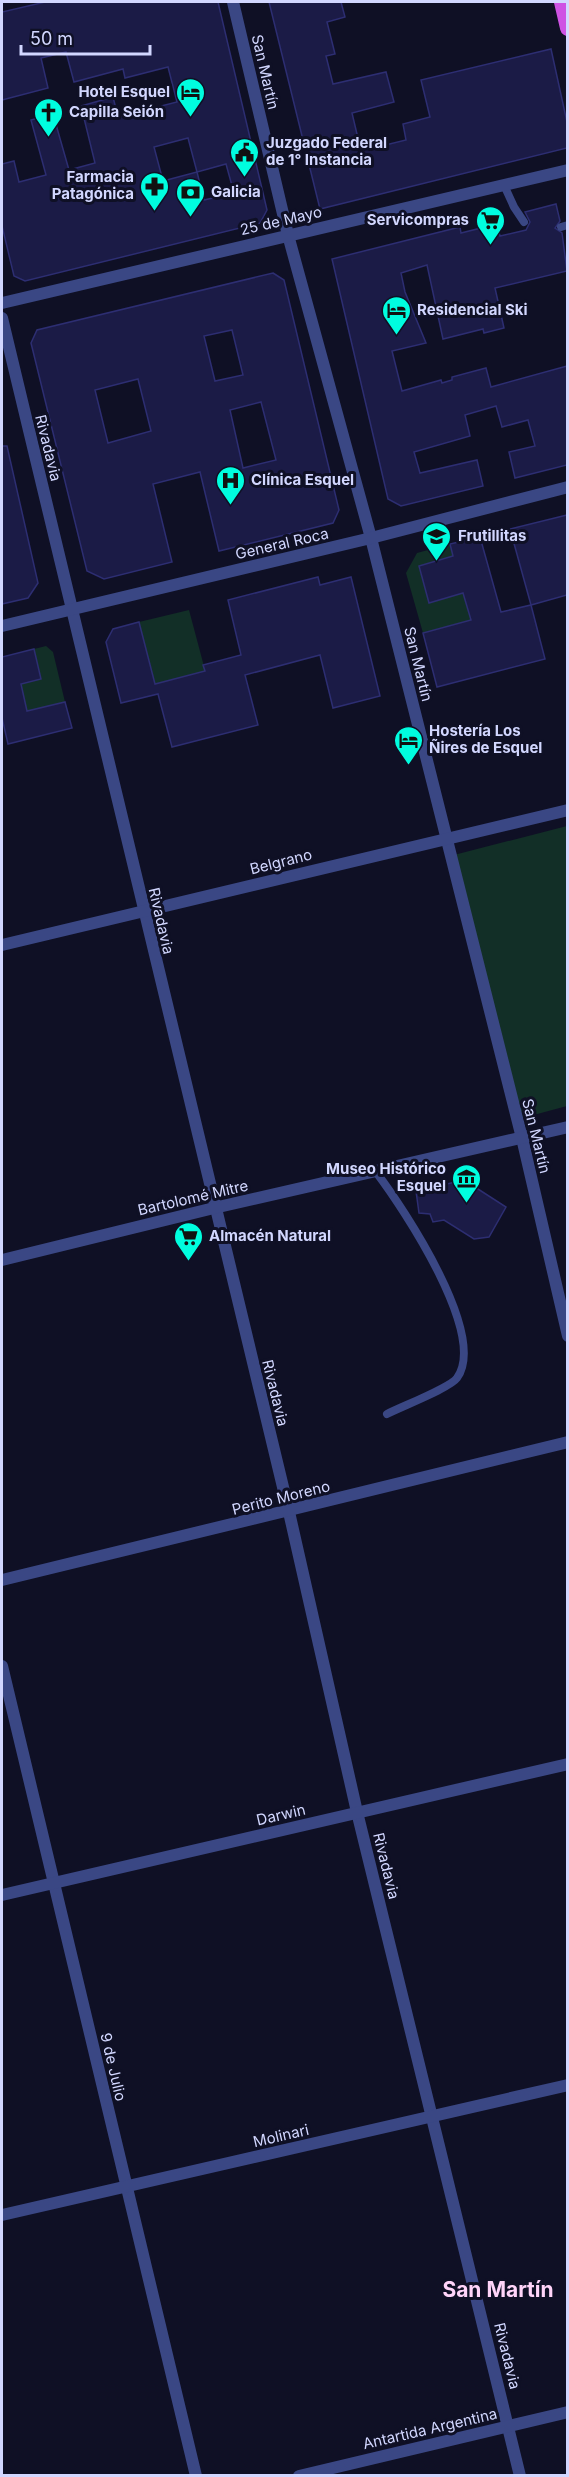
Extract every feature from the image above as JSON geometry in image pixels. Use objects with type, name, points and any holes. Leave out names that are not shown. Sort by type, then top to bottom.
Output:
[{"type":"highway","points":[[562,2],[567,28]]},
{"type":"street","name":"San Martín","points":[[233,2],[288,235],[371,538],[522,1138],[567,1336]]},
{"type":"street","name":"25 de Mayo","points":[[2,303],[567,170]]},
{"type":"street","name":"Rivadavia","points":[[2,318],[214,1208],[289,1512],[357,1812],[434,2117],[520,2475]]},
{"type":"street","name":"General Roca","points":[[2,626],[371,538],[567,487]]},
{"type":"street","name":"Belgrano","points":[[2,945],[567,810]]},
{"type":"street","name":"Bartolomé Mitre","points":[[2,1260],[214,1208],[567,1127]]},
{"type":"street","name":"Perito Moreno","points":[[2,1580],[289,1512],[567,1442]]},
{"type":"street","name":"9 de Julio","points":[[2,1666],[196,2475]]},
{"type":"street","name":"Darwin","points":[[2,1895],[567,1764]]},
{"type":"street","name":"Molinari","points":[[2,2216],[567,2085]]},
{"type":"street","name":"Antartida Argentina","points":[[299,2475],[567,2412]]},
{"type":"lane","points":[[504,185],[524,222]]},
{"type":"lane","points":[[376,1172],[395,1197],[451,1298],[461,1326],[466,1354],[463,1369],[455,1381],[387,1414]]},
{"type":"green space","points":[[450,544],[453,557],[419,567],[429,602],[463,593],[471,620],[423,633],[406,573],[417,553]]},
{"type":"green space","points":[[189,610],[222,734],[203,739],[186,676],[155,684],[139,622]]},
{"type":"green space","points":[[46,646],[53,652],[65,702],[27,711],[21,684],[41,678],[34,649]]},
{"type":"green space","points":[[567,826],[567,1106],[515,1120],[450,856]]},
{"type":"building","points":[[45,2],[218,2],[267,210],[260,223],[25,281],[14,276],[2,226],[2,164],[14,161],[19,182],[46,175],[31,120],[53,114],[69,170],[95,163],[81,106],[113,97],[118,117],[177,102],[168,67],[125,78],[123,69],[74,82],[66,52],[41,58],[48,88],[2,100],[2,12]],"holes":[[[188,138],[197,172],[163,181],[154,147]],[[226,164],[234,193],[204,200],[197,172]]]},
{"type":"building","points":[[269,2],[341,2],[345,17],[327,22],[335,54],[326,56],[333,84],[386,72],[394,102],[352,113],[361,151],[406,140],[403,124],[430,117],[421,80],[551,49],[567,122],[567,148],[320,209]]},
{"type":"building","points":[[556,204],[560,221],[555,228],[562,233],[567,271],[495,288],[504,328],[484,333],[483,329],[443,339],[427,265],[401,273],[405,292],[426,343],[392,351],[402,391],[441,380],[442,383],[452,380],[452,377],[486,368],[491,387],[567,366],[567,465],[515,478],[509,452],[535,446],[528,420],[502,427],[496,406],[465,415],[470,436],[414,452],[420,473],[477,460],[483,486],[401,506],[388,499],[332,259],[460,227],[461,233],[497,224],[500,236],[526,230],[530,222],[525,212]]},
{"type":"building","points":[[273,273],[284,280],[339,510],[333,523],[219,551],[200,472],[153,484],[172,562],[104,579],[87,571],[31,343],[37,330]],"holes":[[[232,330],[243,375],[215,381],[204,336]],[[138,379],[151,431],[108,443],[95,390]],[[261,402],[276,460],[243,468],[230,410]]]},
{"type":"building","points":[[2,446],[7,446],[38,583],[28,598],[2,604]]},
{"type":"building","points":[[567,515],[567,595],[531,605],[510,529]]},
{"type":"building","points":[[480,537],[501,612],[531,605],[545,659],[437,687],[423,633],[471,620],[463,593],[429,603],[419,566],[453,556],[450,544]]},
{"type":"building","points":[[318,577],[320,585],[351,577],[380,696],[333,708],[320,655],[245,675],[258,725],[172,747],[158,694],[121,703],[106,642],[113,629],[139,622],[155,684],[205,671],[203,665],[241,655],[228,600]]},
{"type":"building","points":[[34,649],[41,679],[21,684],[27,711],[65,702],[72,728],[8,744],[2,718],[2,657]]},
{"type":"building","points":[[464,1180],[506,1207],[489,1237],[474,1239],[444,1220],[433,1222],[430,1214],[419,1213],[416,1191]]},
{"type":"place","name":"Hotel Esquel","points":[[191,118]]},
{"type":"place","name":"Capilla Seión","points":[[48,138]]},
{"type":"place","name":"Juzgado Federal de 1° Instancia","points":[[245,178]]},
{"type":"place","name":"Farmacia Patagónica","points":[[155,212]]},
{"type":"place","name":"Galicia","points":[[190,218]]},
{"type":"place","name":"Servicompras","points":[[490,246]]},
{"type":"place","name":"Residencial Ski","points":[[396,336]]},
{"type":"place","name":"Clínica Esquel","points":[[230,506]]},
{"type":"place","name":"Frutillitas","points":[[437,562]]},
{"type":"place","name":"Hostería Los Ñires de Esquel","points":[[408,766]]},
{"type":"place","name":"Museo Histórico Esquel","points":[[467,1204]]},
{"type":"place","name":"Almacén Natural","points":[[188,1262]]},
{"type":"district","name":"San Martín","points":[[498,2290]]}]
